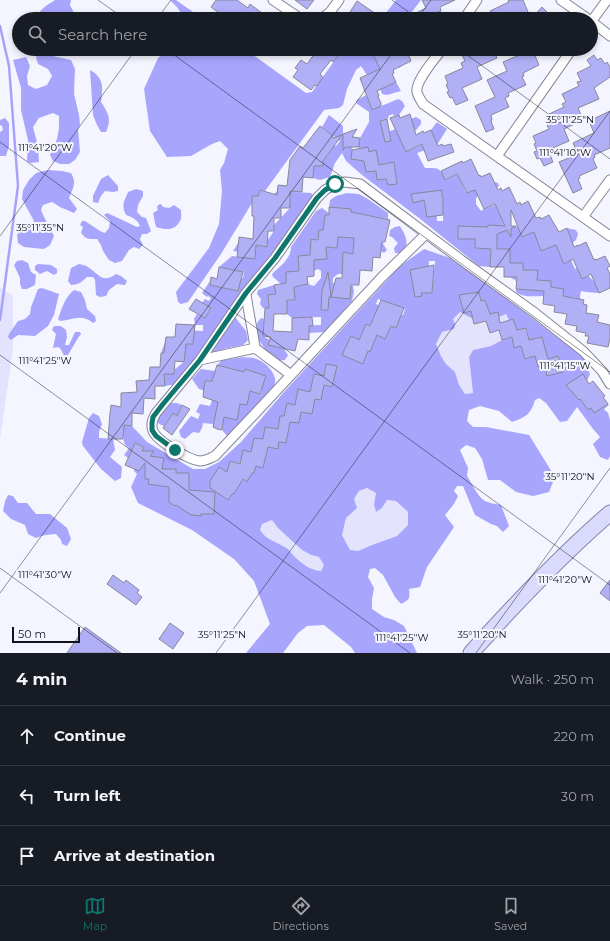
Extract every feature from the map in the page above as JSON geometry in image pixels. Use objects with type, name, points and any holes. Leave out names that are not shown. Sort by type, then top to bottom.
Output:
[{"type":"main road","points":[[470,653],[502,617],[549,569],[610,513]]},
{"type":"street","points":[[273,0],[291,12]]},
{"type":"street","points":[[330,12],[338,0]]},
{"type":"street","points":[[469,12],[477,0]]},
{"type":"street","points":[[561,0],[578,12]]},
{"type":"street","points":[[598,12],[607,0]]},
{"type":"street","points":[[598,27],[610,36]]},
{"type":"street","points":[[437,56],[417,86],[419,98],[424,104],[610,236]]},
{"type":"street","points":[[497,156],[567,56]]},
{"type":"street","points":[[583,217],[610,180]]},
{"type":"street","points":[[426,234],[382,277],[218,453],[207,460],[200,461],[191,459],[175,450],[156,436],[152,430],[153,417],[200,360],[246,293],[275,258],[317,198],[325,190],[335,184],[345,182],[360,184],[535,313],[583,351],[602,371],[610,384]]},
{"type":"street","points":[[246,293],[255,348],[291,375]]},
{"type":"street","points":[[200,360],[255,348]]},
{"type":"shaded area","points":[[55,0],[71,0],[70,5],[74,12],[40,12]]},
{"type":"shaded area","points":[[170,0],[176,0],[193,12],[180,12]]},
{"type":"shaded area","points":[[396,0],[421,0],[412,12],[387,12]]},
{"type":"shaded area","points":[[53,56],[71,60],[75,69],[74,94],[79,115],[80,125],[78,129],[80,152],[75,160],[69,164],[60,164],[53,161],[50,155],[57,139],[59,128],[59,116],[53,113],[39,118],[33,127],[38,146],[39,162],[30,163],[27,161],[28,140],[21,110],[21,88],[13,60],[26,57],[30,66],[27,76],[28,85],[36,89],[47,85],[52,76],[48,69],[38,64],[36,57]]},
{"type":"shaded area","points":[[160,56],[255,56],[306,93],[312,92],[338,56],[374,56],[388,86],[396,82],[401,91],[387,95],[382,94],[377,80],[367,75],[361,66],[356,70],[347,89],[343,105],[339,108],[324,110],[265,191],[260,190],[259,196],[252,196],[252,203],[221,254],[188,302],[181,304],[178,302],[176,292],[209,248],[219,224],[222,191],[220,170],[224,163],[228,149],[220,141],[191,156],[167,157],[150,131],[144,89]]},
{"type":"shaded area","points":[[388,56],[398,56],[403,65],[399,68],[394,65]]},
{"type":"shaded area","points":[[90,70],[98,76],[102,83],[101,102],[109,119],[106,132],[101,132],[93,115]]},
{"type":"shaded area","points":[[366,95],[372,110],[398,99],[402,101],[405,106],[399,115],[394,116],[393,114],[388,116],[389,118],[380,121],[383,133],[413,124],[411,119],[416,117],[421,120],[421,124],[414,132],[401,141],[406,152],[434,139],[431,130],[437,122],[447,129],[437,145],[417,153],[425,168],[440,170],[446,180],[474,166],[462,184],[466,193],[494,182],[498,183],[499,186],[481,193],[476,198],[476,204],[481,211],[496,205],[504,226],[511,228],[518,226],[523,237],[540,229],[543,237],[537,241],[541,251],[571,238],[567,228],[576,230],[578,234],[576,240],[560,254],[564,264],[571,260],[575,269],[577,268],[582,278],[589,276],[595,283],[599,293],[581,291],[581,304],[572,318],[576,298],[570,297],[569,305],[562,302],[564,289],[558,288],[550,295],[551,281],[545,281],[544,296],[519,294],[516,292],[516,289],[522,289],[523,264],[517,263],[516,281],[510,277],[510,249],[505,249],[504,253],[497,253],[491,239],[490,267],[479,266],[362,175],[346,161],[342,153],[335,163],[330,177],[320,180],[313,178],[314,173],[310,173],[312,166],[323,166],[323,159],[310,144],[327,156],[330,151],[325,138],[336,146],[340,141],[322,127],[329,115],[343,126],[343,147],[349,147],[349,132],[354,137],[351,159],[357,160],[360,138],[369,122],[369,112],[356,103],[357,100]],"holes":[[[394,163],[397,183],[388,185],[384,164]],[[436,197],[443,197],[443,221],[437,221]],[[476,227],[484,227],[483,249],[475,248]]]},
{"type":"shaded area","points":[[5,118],[9,123],[9,146],[6,156],[0,156],[0,132],[3,130],[2,126],[0,125],[0,120]]},
{"type":"shaded area","points":[[48,170],[71,173],[74,183],[69,198],[77,209],[74,213],[52,202],[43,205],[41,210],[54,236],[50,245],[44,249],[24,247],[18,243],[17,235],[21,230],[30,229],[34,221],[22,199],[23,190],[29,180],[36,173]]},
{"type":"shaded area","points":[[108,175],[118,186],[118,191],[105,191],[98,203],[93,202],[93,196],[101,179]]},
{"type":"shaded area","points":[[136,189],[143,191],[143,196],[138,205],[137,212],[142,217],[146,218],[151,231],[147,234],[142,234],[140,239],[143,245],[139,249],[134,247],[129,250],[122,261],[115,263],[109,260],[97,239],[88,239],[81,233],[83,227],[80,225],[82,221],[85,221],[105,233],[109,228],[110,221],[104,215],[107,213],[137,227],[140,226],[138,222],[126,215],[124,209],[128,192]]},
{"type":"shaded area","points":[[277,191],[311,193],[315,198],[245,289],[194,362],[176,384],[165,386],[156,373],[174,374],[175,369],[184,362],[185,356],[161,353],[165,342],[193,344],[194,339],[181,338],[181,330],[203,331],[203,325],[195,325],[194,319],[197,314],[205,318],[211,309],[202,303],[205,299],[209,301],[211,298],[202,293],[210,281],[210,285],[238,291],[226,275],[243,278],[244,272],[219,267],[232,256],[255,259],[255,254],[233,251],[238,243],[267,247],[267,241],[274,231],[274,225],[290,208],[290,197],[273,196]]},
{"type":"shaded area","points":[[347,193],[359,194],[388,213],[388,219],[363,215],[387,250],[384,253],[381,251],[353,248],[353,255],[347,274],[338,274],[333,278],[333,283],[353,286],[354,292],[352,301],[325,332],[309,333],[301,326],[321,325],[321,317],[292,318],[287,314],[287,308],[263,308],[260,304],[261,299],[257,294],[258,290],[274,285],[275,289],[308,284],[314,286],[321,278],[321,271],[318,269],[314,271],[286,272],[286,277],[289,283],[281,284],[273,277],[272,274],[287,259],[291,251],[291,247],[316,211],[322,208],[329,213],[351,215],[351,209],[329,207],[330,200],[336,196]],"holes":[[[311,239],[337,241],[337,248],[311,246]],[[294,293],[294,300],[268,301],[268,295]]]},
{"type":"shaded area","points":[[161,204],[163,207],[169,208],[174,205],[181,210],[181,220],[175,227],[163,229],[156,227],[153,213],[158,210],[158,205]]},
{"type":"shaded area","points":[[400,226],[406,237],[406,244],[400,253],[395,253],[394,248],[398,243],[389,236],[390,230]]},
{"type":"shaded area","points":[[424,249],[450,258],[510,301],[583,357],[590,374],[584,388],[575,395],[579,400],[591,390],[609,405],[604,409],[608,413],[610,420],[610,456],[608,460],[600,457],[593,444],[600,437],[577,407],[567,421],[560,422],[546,403],[539,398],[535,400],[530,412],[512,422],[499,411],[480,406],[469,410],[467,421],[473,427],[486,427],[529,435],[555,477],[549,492],[533,496],[516,492],[500,480],[488,480],[482,459],[475,448],[466,445],[460,450],[468,468],[467,476],[478,494],[485,501],[501,505],[509,526],[503,532],[497,526],[475,515],[463,486],[457,486],[454,491],[458,496],[454,504],[445,515],[454,527],[427,567],[420,587],[409,589],[408,600],[401,604],[395,597],[383,575],[375,568],[370,569],[368,577],[374,588],[372,609],[384,617],[394,620],[404,626],[417,653],[355,653],[351,647],[324,625],[307,626],[298,633],[283,653],[246,653],[270,624],[254,581],[234,559],[192,530],[138,503],[131,487],[137,474],[134,469],[144,447],[135,443],[128,458],[124,455],[129,448],[124,442],[124,433],[119,433],[121,425],[132,426],[147,442],[193,469],[205,469],[219,462],[241,442],[284,392],[400,266]],"holes":[[[429,261],[435,261],[432,293],[427,293]],[[378,299],[405,309],[403,315],[376,304]],[[376,312],[398,321],[396,328],[374,318]],[[460,312],[473,319],[499,317],[506,314],[509,320],[513,319],[515,326],[513,331],[526,328],[528,333],[502,340],[491,346],[473,350],[469,357],[473,393],[465,394],[459,385],[455,372],[446,364],[436,344],[442,332],[454,329],[455,324],[453,319]],[[314,374],[334,379],[332,387],[312,382]],[[146,451],[151,451],[150,479],[145,478]],[[230,461],[255,467],[254,473],[229,467]],[[367,488],[376,493],[374,504],[376,512],[382,508],[387,500],[396,501],[408,512],[408,525],[397,536],[358,551],[350,550],[342,535],[346,518],[357,508],[354,499],[359,491]],[[272,520],[278,528],[302,550],[319,557],[324,565],[321,571],[306,566],[288,549],[269,539],[260,530],[262,524]]]},
{"type":"shaded area","points":[[22,260],[28,263],[31,272],[36,275],[35,285],[27,289],[22,289],[20,278],[14,265],[17,261]]},
{"type":"shaded area","points":[[38,264],[51,265],[57,269],[57,273],[54,275],[47,271],[40,274],[35,270],[35,266]]},
{"type":"shaded area","points":[[79,264],[87,266],[101,277],[107,278],[116,274],[127,281],[125,285],[117,284],[109,290],[106,296],[100,297],[96,295],[95,280],[93,277],[87,277],[80,283],[73,285],[71,285],[68,281],[71,268]]},
{"type":"shaded area","points":[[0,287],[13,296],[13,350],[0,439]]},
{"type":"shaded area","points":[[42,288],[59,294],[54,315],[48,326],[35,336],[18,335],[11,340],[8,337],[9,334],[18,321],[25,319],[30,314],[38,289]]},
{"type":"shaded area","points":[[74,290],[81,292],[87,309],[95,316],[96,321],[93,323],[85,318],[60,321],[58,319],[66,299]]},
{"type":"shaded area","points":[[460,312],[473,319],[475,324],[506,314],[509,320],[488,327],[490,333],[512,327],[500,334],[502,340],[491,346],[473,350],[469,356],[473,393],[465,394],[459,385],[455,372],[446,364],[436,344],[442,332],[453,329],[453,319]]},
{"type":"shaded area","points":[[235,317],[246,331],[248,340],[243,345],[224,349],[217,353],[212,352],[211,350],[232,318]]},
{"type":"shaded area","points":[[261,318],[264,319],[263,336],[270,340],[269,345],[284,349],[288,355],[285,360],[275,358],[260,342],[256,333],[256,326]]},
{"type":"shaded area","points":[[54,326],[61,326],[66,330],[67,337],[65,345],[69,345],[75,332],[80,332],[81,334],[68,355],[65,357],[58,347],[53,348],[56,334],[52,330]]},
{"type":"shaded area","points":[[243,357],[256,359],[264,363],[270,369],[275,379],[272,392],[228,437],[222,430],[223,425],[203,423],[199,433],[193,432],[185,439],[181,437],[179,431],[191,416],[198,419],[200,414],[196,412],[200,404],[210,406],[214,394],[199,389],[192,379],[201,369],[215,371],[214,374],[233,369],[217,365],[222,360]],"holes":[[[236,381],[262,389],[261,394],[234,387]]]},
{"type":"shaded area","points":[[170,403],[182,405],[179,411],[185,413],[180,418],[173,413],[164,426],[159,424],[157,420]]},
{"type":"shaded area","points":[[93,413],[99,416],[102,424],[99,432],[99,438],[113,439],[115,450],[110,457],[122,467],[121,478],[115,481],[101,469],[83,446],[82,442],[89,418]]},
{"type":"shaded area","points":[[367,488],[376,493],[374,504],[382,508],[387,500],[396,501],[408,512],[408,525],[397,536],[358,551],[350,550],[342,535],[346,518],[356,508],[354,499],[359,491]]},
{"type":"shaded area","points":[[8,495],[13,496],[18,503],[27,503],[36,514],[50,514],[67,528],[71,539],[67,546],[62,544],[61,540],[56,534],[36,538],[28,534],[25,525],[11,519],[3,511]]},
{"type":"shaded area","points":[[272,520],[278,528],[302,550],[319,557],[325,565],[321,571],[306,566],[288,549],[269,539],[263,534],[260,530],[262,524]]},
{"type":"building","points":[[216,0],[237,0],[248,8],[250,4],[261,12],[218,12],[211,7]]},
{"type":"building","points":[[295,0],[314,0],[307,9]]},
{"type":"building","points":[[422,0],[455,0],[440,7],[441,11],[438,12],[418,12],[426,8]]},
{"type":"building","points":[[508,0],[523,0],[528,12],[490,12],[509,2]]},
{"type":"building","points":[[357,1],[373,12],[350,12]]},
{"type":"building","points":[[542,7],[547,12],[537,12]]},
{"type":"building","points":[[313,56],[338,56],[333,62],[331,60],[320,74],[323,77],[317,86],[315,85],[311,90],[293,77],[298,70],[295,68],[301,60],[307,64]]},
{"type":"building","points":[[374,56],[409,56],[411,61],[393,70],[394,73],[392,74],[396,82],[377,91],[381,106],[372,110],[360,78],[380,69]]},
{"type":"building","points":[[462,56],[496,56],[497,58],[477,67],[482,79],[462,88],[468,100],[456,105],[452,97],[450,98],[447,92],[449,91],[446,85],[448,84],[445,76],[463,68],[461,63],[465,61]]},
{"type":"building","points":[[517,56],[535,56],[539,65],[523,73],[524,76],[522,77],[526,85],[508,93],[509,96],[505,98],[509,107],[491,115],[491,121],[494,129],[486,132],[475,106],[495,97],[487,80],[507,71],[503,62]]},
{"type":"building","points":[[595,56],[597,60],[601,58],[605,64],[607,62],[610,67],[610,77],[594,88],[599,99],[578,108],[583,120],[564,129],[569,141],[548,150],[553,162],[544,166],[540,158],[537,159],[534,152],[537,151],[533,136],[549,129],[547,125],[551,123],[547,115],[564,107],[562,104],[566,102],[562,94],[579,86],[577,82],[581,81],[577,73],[591,66],[587,60]]},
{"type":"building","points":[[610,111],[610,148],[594,155],[595,157],[593,159],[597,168],[579,176],[580,178],[578,179],[582,189],[573,193],[559,162],[578,154],[573,143],[594,133],[589,121]]},
{"type":"building","points":[[410,114],[416,135],[423,131],[424,133],[431,130],[438,146],[442,144],[443,146],[451,144],[454,152],[428,161],[422,144],[406,152],[390,118],[399,115],[400,118]]},
{"type":"building","points":[[387,119],[391,141],[385,142],[380,121]]},
{"type":"building","points":[[320,126],[332,135],[333,138],[342,135],[323,161],[323,166],[314,166],[313,178],[303,177],[302,192],[290,191],[290,208],[281,208],[281,218],[274,218],[274,231],[268,231],[267,247],[256,245],[255,259],[237,257],[239,237],[253,239],[254,216],[252,216],[252,196],[258,196],[260,190],[277,195],[278,185],[287,186],[290,160],[300,146],[303,148]]},
{"type":"building","points":[[357,129],[352,137],[360,138],[359,147],[345,147],[343,150],[343,134]]},
{"type":"building","points":[[368,147],[369,152],[376,150],[379,165],[394,162],[397,184],[388,185],[386,179],[377,180],[376,171],[366,172],[364,161],[351,159],[352,150]]},
{"type":"building","points":[[471,159],[479,176],[480,175],[481,177],[490,173],[498,190],[501,188],[502,191],[509,187],[517,204],[520,202],[521,205],[528,201],[536,218],[540,217],[541,219],[549,215],[559,232],[567,228],[574,247],[586,242],[594,260],[605,256],[610,266],[607,268],[610,274],[610,288],[599,293],[591,274],[582,279],[573,259],[564,264],[556,245],[541,251],[534,232],[522,237],[511,210],[511,226],[516,226],[511,229],[511,237],[507,230],[497,234],[497,249],[510,249],[510,263],[523,263],[523,270],[538,270],[537,280],[551,281],[551,287],[564,289],[563,296],[584,300],[583,304],[587,305],[586,313],[599,315],[597,322],[610,325],[608,347],[587,343],[589,336],[585,336],[586,333],[576,331],[577,326],[565,324],[567,314],[554,312],[555,306],[543,304],[544,291],[516,289],[517,277],[504,277],[504,267],[490,267],[491,249],[475,248],[475,239],[458,239],[458,226],[505,226],[495,204],[484,209],[475,190],[467,193],[457,174],[445,180],[441,171],[462,161],[463,163]]},
{"type":"building","points":[[442,190],[443,215],[427,217],[424,200],[413,203],[411,194]]},
{"type":"building","points":[[329,207],[351,209],[351,212],[390,220],[385,242],[382,242],[380,258],[373,257],[372,271],[360,270],[359,285],[351,285],[350,299],[331,297],[336,278],[342,278],[343,252],[353,254],[354,238],[338,237],[337,248],[326,247],[327,259],[314,260],[314,276],[307,277],[308,284],[294,287],[295,300],[287,300],[287,314],[274,314],[273,331],[292,332],[292,318],[312,317],[313,326],[309,326],[309,340],[298,339],[295,351],[268,345],[271,337],[263,336],[265,308],[269,308],[268,295],[276,294],[274,285],[286,283],[286,272],[299,271],[298,256],[310,255],[311,239],[318,240],[319,230],[323,230],[325,215],[329,215]]},
{"type":"building","points":[[434,265],[432,293],[421,293],[422,296],[415,297],[410,270]]},
{"type":"building","points":[[219,267],[243,272],[238,291],[210,285],[211,277],[217,279]]},
{"type":"building","points":[[328,272],[331,297],[329,297],[328,310],[321,310],[322,291]]},
{"type":"building","points":[[479,292],[481,301],[485,300],[490,314],[498,312],[500,323],[513,319],[517,330],[526,328],[529,340],[542,337],[548,359],[558,356],[563,372],[547,376],[545,366],[538,367],[535,356],[525,359],[521,346],[514,348],[512,337],[502,340],[499,330],[490,333],[486,321],[474,324],[471,311],[464,313],[459,295]]},
{"type":"building","points":[[196,299],[211,308],[205,318],[189,309]]},
{"type":"building","points":[[381,300],[404,308],[396,328],[391,326],[385,339],[377,335],[363,364],[342,355],[351,336],[359,340],[366,324],[370,326]]},
{"type":"building","points":[[176,324],[195,325],[193,344],[186,344],[184,362],[175,361],[174,374],[164,374],[165,386],[155,386],[155,399],[144,398],[143,414],[132,413],[132,426],[124,425],[123,439],[108,439],[111,405],[121,407],[121,393],[137,392],[136,381],[149,380],[150,367],[160,367],[161,353],[164,353],[166,337],[175,337]]},
{"type":"building","points":[[326,364],[337,366],[332,387],[324,385],[321,400],[315,399],[312,414],[301,412],[299,423],[290,422],[286,443],[279,442],[278,449],[268,447],[263,468],[256,466],[254,473],[252,473],[247,482],[243,479],[234,494],[233,493],[228,500],[210,488],[210,481],[219,467],[227,472],[230,461],[240,464],[243,450],[251,452],[254,438],[263,439],[265,427],[278,429],[280,416],[284,416],[287,403],[295,405],[298,389],[310,392],[314,374],[324,376]]},
{"type":"building","points":[[217,365],[244,372],[245,369],[266,376],[260,394],[250,391],[247,405],[240,404],[237,420],[224,417],[222,430],[213,427],[218,402],[203,397],[205,381],[212,381]]},
{"type":"building","points":[[583,374],[589,384],[593,381],[605,396],[603,397],[608,404],[594,413],[591,408],[588,410],[580,399],[579,400],[566,385]]},
{"type":"building","points":[[182,405],[190,409],[172,435],[163,428],[173,413],[177,416]]},
{"type":"building","points":[[135,443],[144,447],[142,451],[154,451],[150,456],[164,458],[162,469],[176,469],[176,473],[189,473],[189,490],[215,492],[214,514],[201,514],[201,516],[191,515],[169,502],[169,487],[148,484],[149,479],[145,479],[145,463],[139,471],[125,465]]},
{"type":"building","points":[[113,575],[124,583],[126,580],[139,590],[137,593],[142,597],[136,605],[107,584]]},
{"type":"building","points":[[610,580],[610,601],[600,593]]},
{"type":"building","points":[[170,623],[184,633],[173,649],[159,639]]},
{"type":"building","points":[[85,627],[121,653],[67,653]]},
{"type":"waterway","points":[[0,26],[9,66],[18,186],[0,320]]},
{"type":"route","points":[[175,450],[156,436],[152,430],[153,417],[200,360],[246,293],[275,258],[317,198],[325,190],[335,184]]}]
